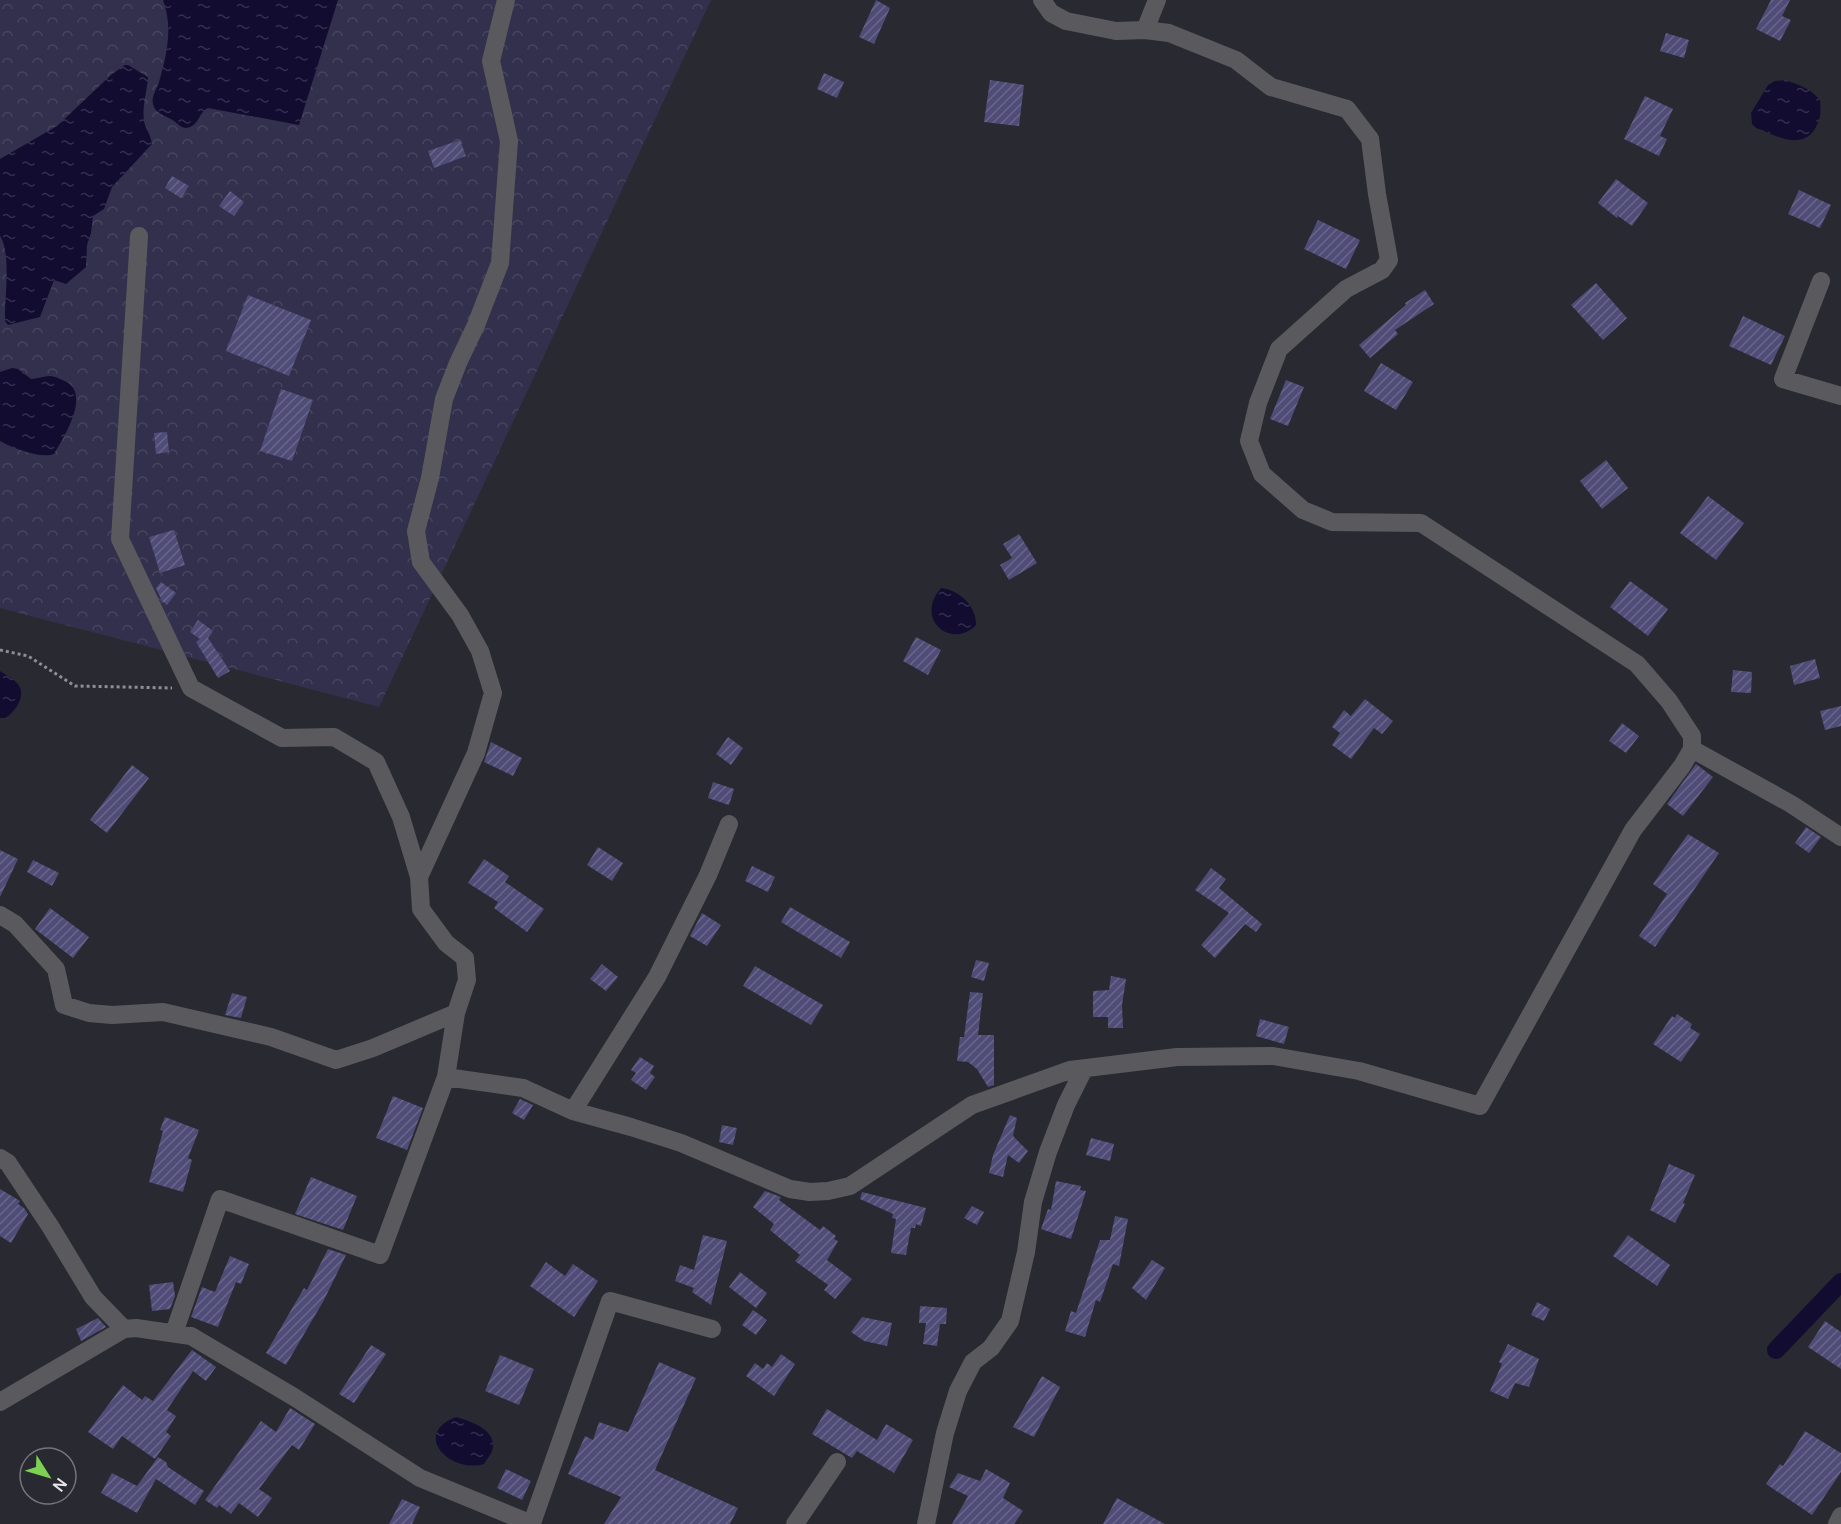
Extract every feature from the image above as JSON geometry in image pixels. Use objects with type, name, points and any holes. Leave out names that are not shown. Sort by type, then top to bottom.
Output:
[{"type":"street","points":[[419,877],[476,753],[493,693],[480,651],[460,615],[421,562],[416,531],[430,478],[444,399],[500,263],[509,141],[491,61],[506,0]]},
{"type":"street","points":[[446,1077],[523,1088],[573,1112],[681,1143],[790,1189],[810,1192],[828,1191],[850,1185],[972,1105],[1070,1070],[1177,1057],[1273,1056],[1359,1071],[1480,1106],[1633,830],[1682,766],[1692,749],[1692,736],[1636,664],[1465,551],[1421,524],[1332,522],[1303,510],[1262,474],[1249,441],[1258,404],[1279,348],[1346,289],[1382,270],[1389,260],[1370,139],[1347,109],[1271,87],[1236,60],[1169,33],[1144,30],[1116,31],[1066,21],[1051,12],[1042,0]]},
{"type":"street","points":[[1144,30],[1157,0]]},
{"type":"street","points":[[139,236],[120,539],[191,688],[282,738],[334,737],[376,762],[401,817],[419,877],[421,909],[446,943],[465,958],[467,980],[456,1013],[446,1077],[380,1255],[220,1199],[174,1334]]},
{"type":"street","points":[[1821,281],[1783,379],[1841,396]]},
{"type":"street","points":[[1692,749],[1791,804],[1841,837]]},
{"type":"street","points":[[573,1112],[657,977],[703,885],[729,824]]},
{"type":"street","points":[[0,915],[15,924],[56,969],[64,1005],[89,1013],[112,1015],[163,1012],[271,1036],[336,1060],[373,1048],[456,1013]]},
{"type":"street","points":[[926,1524],[945,1433],[958,1391],[974,1362],[991,1348],[1010,1321],[1026,1252],[1033,1202],[1066,1105],[1084,1069]]},
{"type":"street","points":[[0,1158],[8,1163],[93,1297],[124,1329]]},
{"type":"street","points":[[0,1402],[124,1329],[136,1328],[191,1336],[294,1397],[420,1478],[532,1524],[610,1301],[712,1329]]},
{"type":"street","points":[[795,1524],[837,1462]]},
{"type":"street","points":[[1837,1524],[1841,1516]]},
{"type":"path","points":[[0,650],[28,656],[75,686],[191,688]]},
{"type":"green space","points":[[0,0],[711,0],[379,707],[0,608]]},
{"type":"water","points":[[163,0],[338,0],[299,125],[208,108],[193,125],[185,128],[156,110],[153,98],[162,72],[168,41],[168,21]]},
{"type":"water","points":[[125,65],[148,77],[144,115],[152,144],[112,187],[104,209],[93,216],[87,245],[86,267],[66,284],[54,280],[40,317],[8,325],[5,321],[7,274],[5,253],[0,236],[0,159],[57,126],[111,75]]},
{"type":"water","points":[[1785,80],[1800,85],[1820,100],[1818,124],[1804,139],[1788,140],[1756,128],[1752,124],[1751,113],[1768,85],[1775,81]]},
{"type":"water","points":[[12,368],[18,369],[31,379],[56,377],[73,388],[76,406],[73,417],[54,454],[34,454],[0,441],[0,372]]},
{"type":"water","points":[[941,588],[961,596],[974,612],[976,625],[967,632],[947,633],[939,628],[934,620],[931,611]]},
{"type":"water","points":[[0,671],[16,682],[21,691],[20,702],[5,718],[0,718]]},
{"type":"water","points":[[456,1417],[482,1428],[491,1437],[492,1451],[484,1464],[471,1466],[459,1463],[440,1451],[436,1442],[437,1433],[443,1424]]},
{"type":"building","points":[[876,0],[890,8],[874,44],[859,37]]},
{"type":"building","points":[[1771,0],[1790,0],[1782,16],[1791,20],[1780,41],[1756,29]]},
{"type":"building","points":[[1666,33],[1689,40],[1684,58],[1660,51]]},
{"type":"building","points":[[824,73],[844,82],[837,98],[817,89]]},
{"type":"building","points":[[990,80],[1024,85],[1019,126],[984,122]]},
{"type":"building","points":[[1645,96],[1673,109],[1660,136],[1667,139],[1659,156],[1624,139]]},
{"type":"building","points":[[460,140],[466,156],[434,168],[428,151]]},
{"type":"building","points":[[172,176],[189,186],[181,198],[165,188]]},
{"type":"building","points":[[1616,179],[1648,203],[1632,226],[1598,203]]},
{"type":"building","points":[[1799,190],[1831,205],[1820,228],[1788,214]]},
{"type":"building","points":[[230,191],[244,202],[234,216],[219,206]]},
{"type":"building","points":[[1318,220],[1360,240],[1346,269],[1304,249]]},
{"type":"building","points":[[1596,283],[1627,318],[1603,340],[1571,305]]},
{"type":"building","points":[[1425,290],[1434,304],[1395,330],[1398,334],[1370,358],[1359,345],[1406,305],[1405,303]]},
{"type":"building","points":[[248,295],[311,320],[289,376],[226,351]]},
{"type":"building","points":[[1743,316],[1785,336],[1771,365],[1729,346]]},
{"type":"building","points":[[1381,363],[1413,382],[1396,410],[1364,391]]},
{"type":"building","points":[[1286,380],[1304,387],[1288,426],[1270,419]]},
{"type":"building","points":[[281,389],[313,400],[292,461],[260,451]]},
{"type":"building","points":[[167,432],[169,452],[156,454],[154,433]]},
{"type":"building","points":[[1606,460],[1628,488],[1602,509],[1580,481]]},
{"type":"building","points":[[1708,496],[1744,523],[1716,560],[1680,533]]},
{"type":"building","points":[[174,530],[185,565],[160,573],[149,537]]},
{"type":"building","points":[[1019,534],[1037,563],[1009,580],[1000,565],[1012,558],[1003,544]]},
{"type":"building","points":[[1630,581],[1668,609],[1648,636],[1610,607]]},
{"type":"building","points":[[161,582],[176,593],[167,605],[162,601],[156,588]]},
{"type":"building","points":[[198,620],[213,631],[208,638],[230,671],[218,678],[196,642],[200,639],[190,632]]},
{"type":"building","points":[[916,637],[941,650],[928,675],[903,661]]},
{"type":"building","points":[[1815,659],[1820,678],[1794,685],[1790,666]]},
{"type":"building","points":[[1733,670],[1752,672],[1751,693],[1731,692]]},
{"type":"building","points":[[1365,699],[1393,721],[1382,734],[1374,728],[1351,759],[1332,745],[1340,733],[1332,727],[1344,710],[1351,716]]},
{"type":"building","points":[[1841,706],[1841,726],[1825,730],[1820,711]]},
{"type":"building","points":[[1622,723],[1639,736],[1626,753],[1609,741]]},
{"type":"building","points":[[728,737],[743,748],[731,765],[716,754]]},
{"type":"building","points":[[491,742],[522,758],[513,776],[484,762]]},
{"type":"building","points":[[1696,764],[1713,777],[1683,816],[1667,804]]},
{"type":"building","points":[[132,765],[149,778],[107,833],[90,820]]},
{"type":"building","points":[[713,782],[734,789],[729,805],[708,798]]},
{"type":"building","points":[[1806,827],[1821,837],[1809,853],[1795,843]]},
{"type":"building","points":[[1688,834],[1719,853],[1655,947],[1639,936],[1667,894],[1653,884]]},
{"type":"building","points":[[598,847],[623,863],[612,881],[587,865]]},
{"type":"building","points":[[0,850],[18,859],[0,897]]},
{"type":"building","points":[[484,859],[509,876],[505,882],[544,909],[527,932],[494,908],[498,902],[468,883]]},
{"type":"building","points":[[33,860],[59,873],[52,886],[27,872]]},
{"type":"building","points":[[752,866],[775,877],[768,892],[745,881]]},
{"type":"building","points":[[1211,868],[1226,879],[1219,888],[1262,924],[1256,932],[1245,924],[1215,958],[1201,945],[1229,913],[1195,890]]},
{"type":"building","points":[[790,907],[850,942],[841,958],[781,922]]},
{"type":"building","points":[[50,908],[89,937],[73,958],[35,929]]},
{"type":"building","points":[[702,913],[721,925],[707,946],[690,936]]},
{"type":"building","points":[[976,960],[989,963],[984,981],[971,977]]},
{"type":"building","points":[[602,964],[618,977],[606,991],[590,979]]},
{"type":"building","points":[[755,966],[823,1005],[811,1025],[743,986]]},
{"type":"building","points":[[1111,976],[1126,979],[1122,1005],[1123,1028],[1108,1028],[1108,1017],[1093,1017],[1093,991],[1109,990]]},
{"type":"building","points":[[970,992],[983,993],[978,1035],[994,1035],[994,1085],[988,1087],[977,1069],[968,1062],[957,1061],[960,1037],[964,1037]]},
{"type":"building","points":[[232,993],[247,997],[241,1018],[225,1015]]},
{"type":"building","points":[[1677,1014],[1692,1024],[1690,1028],[1700,1034],[1681,1062],[1653,1044],[1672,1016],[1675,1018]]},
{"type":"building","points":[[1260,1019],[1289,1027],[1284,1044],[1256,1036]]},
{"type":"building","points":[[640,1057],[654,1066],[650,1073],[655,1077],[646,1090],[631,1080],[636,1073],[631,1070]]},
{"type":"building","points":[[393,1096],[423,1108],[407,1150],[376,1138]]},
{"type":"building","points":[[520,1099],[533,1105],[524,1120],[512,1113]]},
{"type":"building","points":[[1010,1115],[1017,1118],[1013,1136],[1028,1151],[1019,1163],[1008,1155],[1003,1177],[989,1173],[993,1155]]},
{"type":"building","points":[[165,1117],[199,1130],[188,1158],[192,1160],[183,1192],[149,1182]]},
{"type":"building","points":[[722,1125],[737,1128],[733,1145],[719,1142]]},
{"type":"building","points":[[1091,1138],[1114,1144],[1110,1161],[1086,1155]]},
{"type":"building","points":[[1669,1164],[1695,1175],[1683,1203],[1685,1204],[1675,1223],[1650,1210]]},
{"type":"building","points":[[311,1177],[357,1196],[343,1230],[295,1214]]},
{"type":"building","points":[[1056,1181],[1081,1186],[1080,1190],[1086,1191],[1071,1239],[1041,1229],[1048,1209],[1051,1210]]},
{"type":"building","points":[[0,1189],[20,1201],[18,1204],[28,1214],[11,1243],[0,1236]]},
{"type":"building","points":[[765,1191],[781,1197],[779,1200],[820,1230],[823,1226],[836,1236],[834,1239],[838,1241],[827,1260],[852,1279],[835,1299],[824,1290],[828,1285],[795,1261],[800,1255],[770,1230],[774,1224],[753,1207]]},
{"type":"building","points":[[862,1192],[926,1208],[921,1226],[916,1224],[915,1228],[911,1228],[906,1255],[891,1253],[896,1219],[892,1218],[893,1214],[860,1199]]},
{"type":"building","points":[[972,1206],[984,1212],[977,1225],[964,1218]]},
{"type":"building","points":[[1115,1216],[1128,1219],[1119,1266],[1113,1264],[1100,1302],[1096,1300],[1085,1337],[1065,1331],[1071,1311],[1076,1313],[1100,1240],[1110,1240]]},
{"type":"building","points":[[703,1235],[727,1241],[711,1305],[692,1292],[694,1288],[675,1281],[680,1265],[694,1270]]},
{"type":"building","points":[[1628,1235],[1670,1265],[1657,1286],[1613,1256]]},
{"type":"building","points":[[328,1249],[346,1255],[324,1300],[286,1365],[266,1353],[304,1288],[307,1290]]},
{"type":"building","points":[[230,1256],[249,1264],[241,1284],[236,1282],[218,1327],[191,1317],[202,1287],[215,1292]]},
{"type":"building","points":[[1152,1260],[1165,1268],[1146,1300],[1132,1288]]},
{"type":"building","points":[[546,1262],[565,1276],[573,1264],[598,1281],[574,1317],[530,1286]]},
{"type":"building","points":[[740,1272],[767,1293],[756,1308],[729,1287]]},
{"type":"building","points":[[173,1282],[175,1296],[170,1309],[152,1311],[149,1285]]},
{"type":"building","points":[[1537,1302],[1550,1309],[1544,1321],[1531,1315]]},
{"type":"building","points":[[920,1306],[947,1308],[946,1324],[940,1324],[937,1346],[923,1344],[926,1323],[919,1323]]},
{"type":"building","points":[[753,1310],[767,1320],[756,1335],[742,1325]]},
{"type":"building","points":[[862,1317],[892,1323],[887,1346],[864,1341],[851,1332]]},
{"type":"building","points":[[98,1318],[106,1327],[81,1341],[76,1329]]},
{"type":"building","points":[[1825,1321],[1841,1332],[1841,1369],[1808,1347]]},
{"type":"building","points":[[1508,1344],[1539,1359],[1529,1387],[1515,1383],[1508,1399],[1490,1391],[1502,1364],[1499,1362]]},
{"type":"building","points":[[371,1345],[386,1354],[354,1403],[339,1394]]},
{"type":"building","points":[[192,1350],[216,1367],[206,1381],[193,1371],[167,1410],[176,1416],[166,1432],[171,1436],[155,1459],[122,1436],[113,1449],[88,1432],[123,1385],[142,1400],[145,1396],[153,1401]]},
{"type":"building","points":[[781,1354],[795,1364],[774,1396],[746,1376],[755,1363],[763,1369],[767,1363],[772,1367]]},
{"type":"building","points":[[500,1355],[534,1369],[519,1405],[485,1391]]},
{"type":"building","points":[[659,1362],[696,1378],[655,1470],[738,1508],[730,1524],[604,1524],[621,1497],[568,1474],[585,1436],[593,1440],[599,1422],[628,1432]]},
{"type":"building","points":[[1042,1376],[1060,1387],[1034,1437],[1013,1427]]},
{"type":"building","points":[[290,1408],[315,1424],[299,1450],[292,1445],[259,1489],[272,1498],[258,1517],[239,1503],[231,1514],[219,1505],[217,1508],[205,1500],[261,1421],[276,1432]]},
{"type":"building","points":[[827,1409],[877,1440],[886,1424],[913,1440],[894,1473],[857,1451],[852,1458],[812,1434]]},
{"type":"building","points":[[1805,1431],[1841,1453],[1841,1472],[1812,1515],[1766,1484],[1780,1464],[1783,1466]]},
{"type":"building","points":[[158,1457],[166,1462],[168,1467],[204,1491],[195,1505],[156,1479],[137,1513],[101,1493],[112,1473],[137,1486]]},
{"type":"building","points":[[506,1469],[531,1481],[522,1500],[497,1488]]},
{"type":"building","points":[[986,1469],[1010,1483],[1003,1498],[1023,1511],[1014,1524],[952,1524],[968,1496],[949,1487],[958,1473],[980,1481]]},
{"type":"building","points":[[1117,1498],[1165,1524],[1103,1524]]},
{"type":"building","points":[[402,1499],[420,1507],[412,1524],[389,1524]]},
{"type":"waterway","points":[[1776,1350],[1841,1282]]}]
